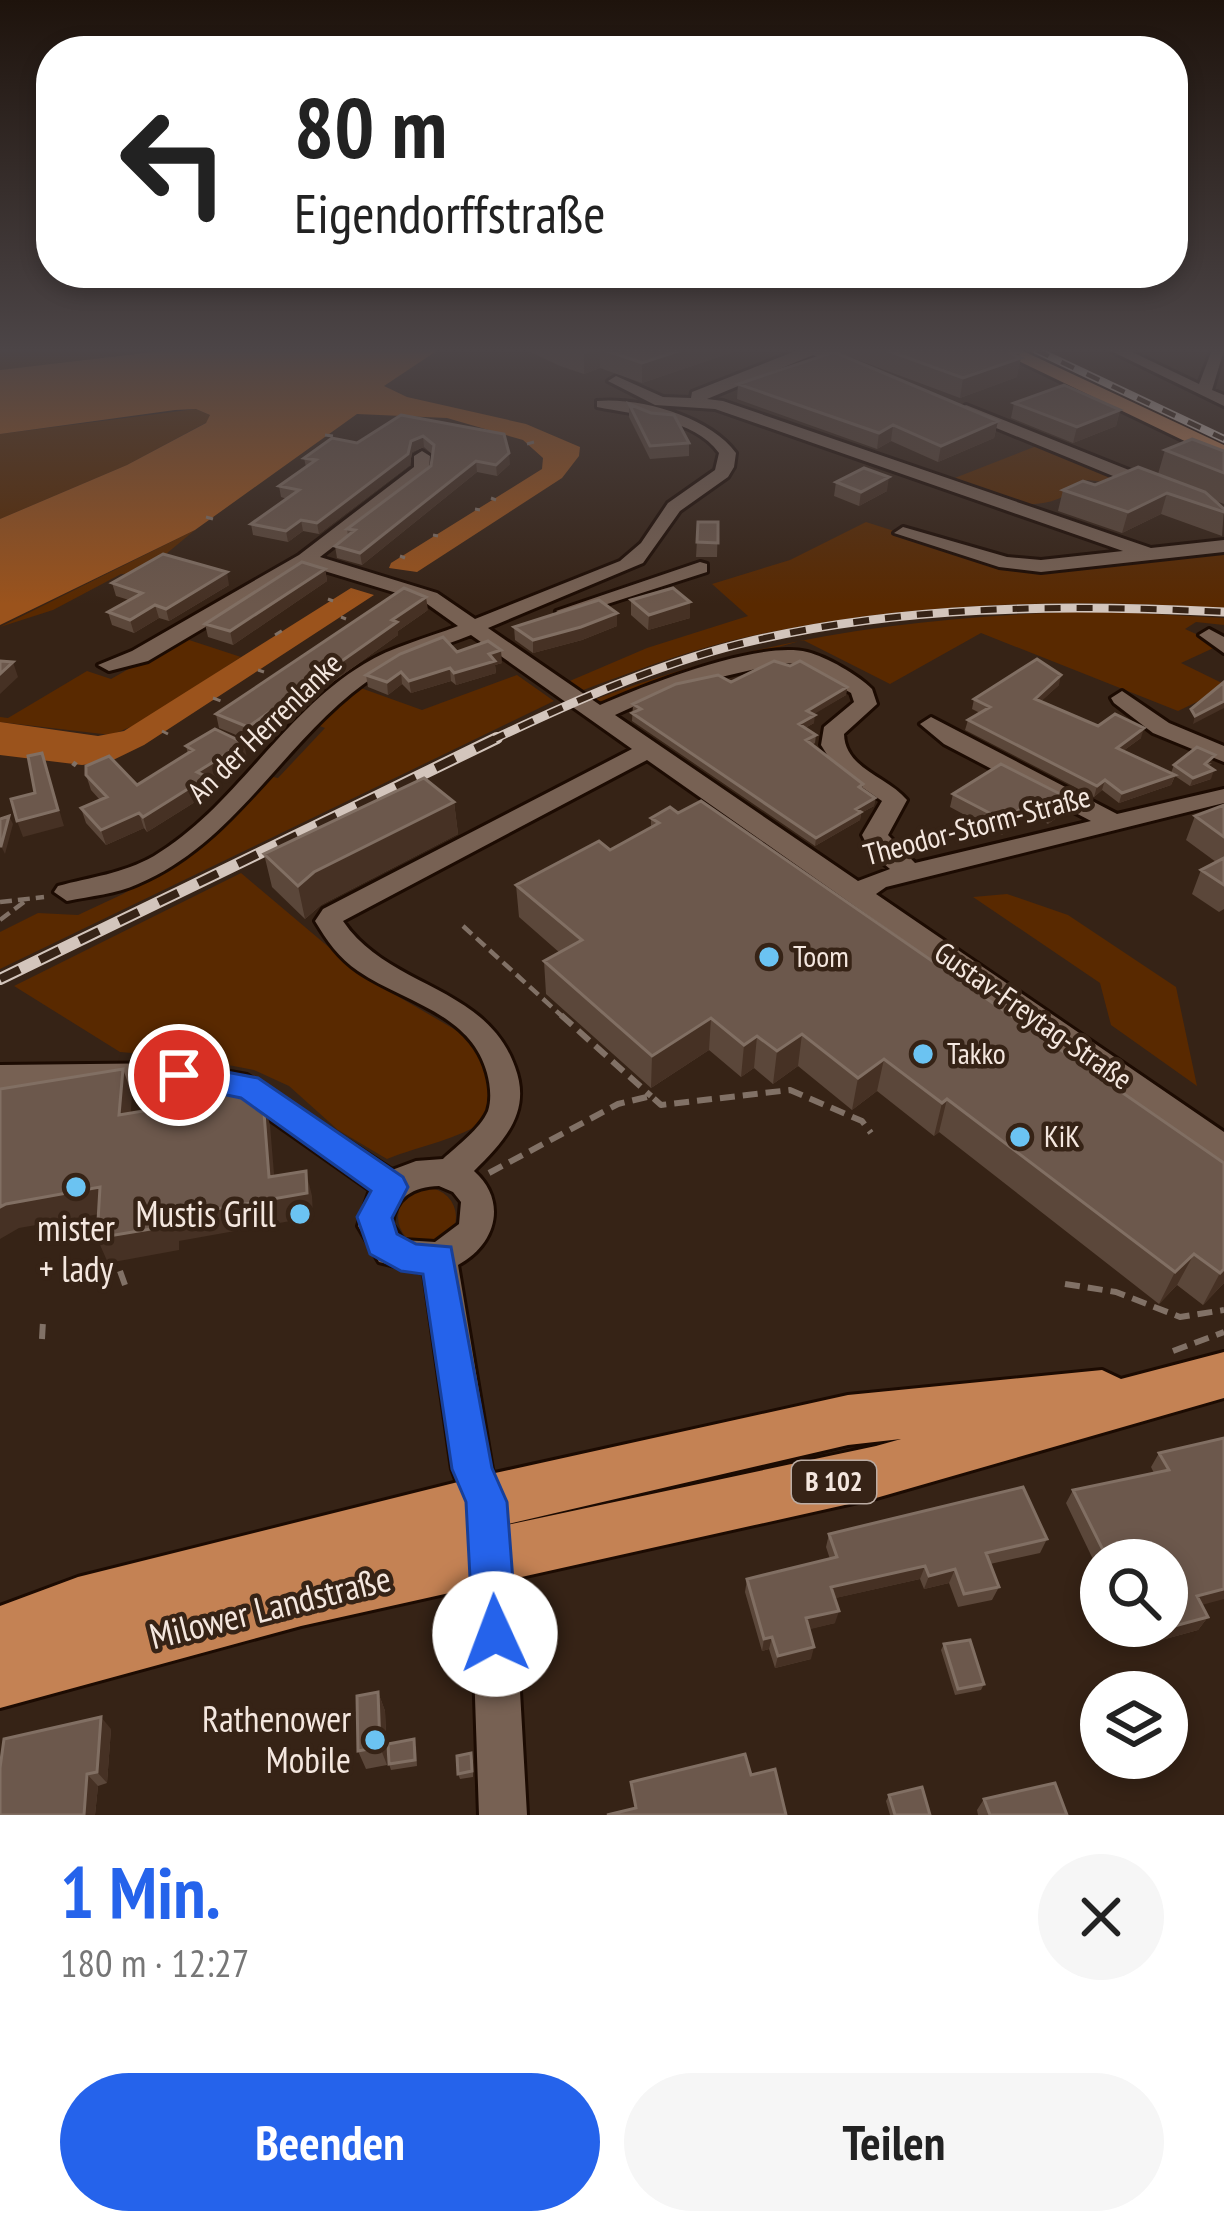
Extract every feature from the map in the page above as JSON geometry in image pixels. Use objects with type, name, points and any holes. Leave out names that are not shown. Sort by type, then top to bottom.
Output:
[{"type":"main road","points":[[1185,435],[1224,453]]},
{"type":"main road","name":"Milower Landstraße","points":[[0,1635],[78,1606],[489,1530],[876,1472],[1224,1375]]},
{"type":"main road","name":"Milower Landstraße","points":[[0,1678],[301,1598],[489,1530]]},
{"type":"street","points":[[481,632],[647,552],[676,504],[721,473],[728,453],[709,435]]},
{"type":"street","points":[[799,435],[1149,554]]},
{"type":"street","points":[[1028,435],[1181,497]]},
{"type":"street","points":[[109,665],[140,656],[305,559],[423,469],[422,457]]},
{"type":"street","points":[[903,532],[1006,563],[1041,566],[1224,546]]},
{"type":"street","points":[[305,559],[416,591],[481,632],[700,568]]},
{"type":"street","points":[[627,565],[652,583]]},
{"type":"street","name":"Gustav-Freytag-Straße","points":[[481,632],[726,805],[1224,1183]]},
{"type":"street","name":"An der Herrenlanke","points":[[67,892],[129,879],[168,859],[356,679],[402,652],[481,632]]},
{"type":"street","points":[[596,715],[667,683],[781,657],[804,658],[861,689],[866,704],[832,732],[830,747],[837,760],[895,800],[875,835],[880,848],[910,873]]},
{"type":"street","points":[[1122,698],[1162,728],[1224,755]]},
{"type":"street","name":"Theodor-Storm-Straße","points":[[931,724],[1116,824]]},
{"type":"street","points":[[459,1179],[501,1118],[507,1097],[498,1052],[477,1024],[350,949],[329,922],[333,915],[648,751]]},
{"type":"street","name":"Theodor-Storm-Straße","points":[[838,892],[1224,796]]},
{"type":"street","name":"Gustav-Freytag-Straße","points":[[838,892],[1224,1149]]},
{"type":"street","points":[[0,1077],[179,1075],[247,1087],[391,1187]]},
{"type":"street","points":[[419,1173],[459,1179],[480,1209],[475,1229],[461,1247],[439,1258],[413,1260],[382,1244],[374,1217],[391,1187],[419,1173]]},
{"type":"street","points":[[439,1258],[472,1469],[489,1530],[503,1815]]},
{"type":"path","points":[[275,635],[283,630]]},
{"type":"path","points":[[213,698],[221,701]]},
{"type":"path","points":[[0,902],[24,902],[0,920]]},
{"type":"path","points":[[463,926],[661,1105],[790,1090],[862,1121],[871,1133]]},
{"type":"path","points":[[459,1179],[618,1104],[652,1096]]},
{"type":"path","points":[[120,1271],[125,1285]]},
{"type":"path","points":[[1065,1284],[1123,1294],[1159,1314],[1200,1318],[1224,1310]]},
{"type":"path","points":[[41,1339],[43,1321]]},
{"type":"shaded area","points":[[0,435],[183,435],[127,465],[0,519]]},
{"type":"shaded area","points":[[184,435],[328,435],[195,530],[0,625],[0,519],[127,465]]},
{"type":"shaded area","points":[[505,435],[551,435],[580,447],[579,456],[562,478],[417,572],[389,568],[542,469],[543,458],[523,440]]},
{"type":"shaded area","points":[[1039,445],[1141,486],[1087,480],[1053,501],[1036,504],[1002,500],[947,481]]},
{"type":"shaded area","points":[[866,522],[1004,566],[1224,549],[1224,608],[1100,603],[916,611],[734,640],[578,692],[565,683],[647,648],[748,616],[712,584],[790,560]]},
{"type":"shaded area","points":[[195,530],[143,573],[121,574],[53,610],[0,627]]},
{"type":"shaded area","points":[[351,588],[374,595],[144,745],[109,762],[82,765],[0,755],[0,722],[98,736],[124,731]]},
{"type":"shaded area","points":[[1099,611],[1224,618],[1224,625],[1196,622],[1185,629],[1220,645],[1181,663],[1224,684],[1224,689],[1178,711],[981,633],[890,684],[804,641],[904,625],[1032,614]]},
{"type":"shaded area","points":[[183,638],[241,657],[140,723],[111,735],[0,722],[0,717],[8,718],[87,671],[111,679]]},
{"type":"shaded area","points":[[795,642],[662,680],[607,703],[591,701],[717,660]]},
{"type":"shaded area","points":[[517,675],[554,701],[0,969],[0,932],[38,913],[78,915],[171,865],[268,776],[278,778],[325,728],[317,725],[358,687],[422,710]]},
{"type":"shaded area","points":[[241,873],[363,976],[466,1036],[482,1052],[492,1096],[488,1119],[387,1159],[338,1130],[289,1086],[254,1070],[192,1058],[120,1052],[14,986]]},
{"type":"shaded area","points":[[1007,894],[1068,915],[1176,987],[1197,1086],[1111,1025],[1100,983],[973,897]]},
{"type":"shaded area","points":[[427,1188],[447,1197],[456,1217],[447,1237],[427,1246],[407,1237],[398,1217],[407,1197]]},
{"type":"building","points":[[370,435],[504,435],[509,453],[496,465],[476,461],[360,553],[335,546],[355,530],[347,529],[431,466],[434,445],[423,436],[411,441],[408,454],[317,523],[301,520],[286,531],[251,524],[299,490],[279,486],[316,460],[304,458],[332,438],[357,443]]},
{"type":"building","points":[[644,435],[685,435],[689,443],[650,446]]},
{"type":"building","points":[[915,435],[967,435],[941,446]]},
{"type":"building","points":[[1192,439],[1224,451],[1224,473],[1165,450]]},
{"type":"building","points":[[1138,467],[1205,492],[1224,512],[1167,493],[1128,512],[1063,490],[1083,481],[1095,485]]},
{"type":"building","points":[[864,468],[889,477],[861,492],[836,482]]},
{"type":"building","points":[[698,522],[718,522],[718,543],[697,542]]},
{"type":"building","points":[[163,554],[227,572],[166,609],[155,605],[130,620],[108,612],[142,593],[112,583]]},
{"type":"building","points":[[302,562],[325,569],[230,631],[205,624]]},
{"type":"building","points":[[404,588],[426,597],[248,727],[216,714]]},
{"type":"building","points":[[673,588],[690,602],[649,615],[631,600]]},
{"type":"building","points":[[599,600],[617,613],[533,640],[514,627]]},
{"type":"building","points":[[443,637],[457,652],[488,641],[501,650],[489,654],[495,661],[454,673],[450,668],[409,681],[401,672],[387,682],[366,675],[400,654]]},
{"type":"building","points":[[1037,659],[1061,675],[1035,699],[1098,726],[1115,714],[1144,728],[1117,748],[1175,775],[1122,793],[1105,780],[1097,786],[968,720],[990,707],[974,699]]},
{"type":"building","points":[[774,661],[790,666],[800,661],[847,687],[807,711],[815,715],[799,724],[816,735],[806,740],[875,798],[856,809],[861,812],[816,838],[632,713],[641,709],[633,704],[676,684],[718,675],[731,682]]},
{"type":"building","points":[[1224,682],[1224,701],[1195,716],[1191,709]]},
{"type":"building","points":[[215,729],[244,743],[197,772],[207,777],[143,817],[139,813],[101,830],[81,808],[107,797],[86,775],[86,766],[109,756],[137,785],[193,750],[186,746]]},
{"type":"building","points":[[1197,747],[1215,755],[1205,764],[1214,770],[1193,778],[1174,765]]},
{"type":"building","points":[[42,753],[58,810],[17,821],[11,799],[35,793],[28,756]]},
{"type":"building","points":[[1001,764],[1074,801],[1066,800],[1052,810],[1032,800],[1005,821],[953,794]]},
{"type":"building","points":[[424,778],[454,802],[314,872],[298,886],[264,854]]},
{"type":"building","points":[[701,801],[1224,1163],[1224,1269],[1220,1273],[1194,1254],[1175,1272],[947,1099],[942,1103],[884,1059],[858,1078],[802,1034],[777,1051],[757,1036],[744,1045],[711,1018],[652,1056],[544,961],[582,940],[516,885],[599,841],[610,850],[659,823],[651,818],[670,807],[678,813]]},
{"type":"building","points":[[1224,805],[1224,837],[1195,816]]},
{"type":"building","points":[[9,816],[1,846],[0,846],[0,819]]},
{"type":"building","points":[[1224,858],[1224,885],[1201,870]]},
{"type":"building","points":[[123,1069],[119,1115],[204,1101],[204,1088],[238,1083],[263,1100],[269,1177],[306,1171],[307,1193],[170,1217],[169,1226],[97,1238],[100,1187],[0,1207],[0,1089]]},
{"type":"building","points":[[1224,1438],[1224,1589],[1197,1596],[1208,1617],[1188,1622],[1188,1539],[1098,1539],[1073,1490],[1169,1470],[1159,1453]]},
{"type":"building","points":[[1023,1487],[1047,1539],[986,1553],[999,1587],[964,1594],[955,1569],[929,1576],[925,1566],[831,1587],[839,1611],[806,1618],[814,1647],[778,1656],[772,1637],[764,1639],[747,1579],[837,1557],[829,1534]]},
{"type":"building","points":[[970,1640],[984,1684],[958,1689],[944,1644]]},
{"type":"building","points":[[378,1692],[380,1747],[358,1751],[357,1696]]},
{"type":"building","points":[[101,1717],[97,1772],[87,1774],[84,1815],[0,1815],[4,1739]]},
{"type":"building","points":[[414,1739],[415,1760],[389,1764],[388,1744]]},
{"type":"building","points":[[471,1753],[472,1771],[458,1774],[457,1756]]},
{"type":"building","points":[[745,1754],[751,1775],[775,1769],[786,1815],[607,1815],[636,1808],[631,1782]]},
{"type":"building","points":[[1055,1783],[1067,1815],[990,1815],[984,1799]]},
{"type":"building","points":[[922,1787],[930,1815],[895,1815],[889,1795]]},
{"type":"railway","points":[[1215,435],[1224,439]]},
{"type":"railway","points":[[490,741],[643,674],[799,631],[980,610],[1224,612]]},
{"type":"railway","points":[[0,979],[497,738]]},
{"type":"place","name":"Toom","points":[[769,957]]},
{"type":"place","name":"Takko","points":[[923,1054]]},
{"type":"place","name":"KiK","points":[[1020,1137]]},
{"type":"place","name":"mister + lady","points":[[76,1187]]},
{"type":"place","name":"Mustis Grill","points":[[300,1214]]},
{"type":"place","name":"Rathenower Mobile","points":[[375,1740]]},
{"type":"route","points":[[179,1075],[247,1087],[268,1098],[391,1187],[374,1217],[382,1244],[413,1260],[439,1258],[472,1469],[486,1502],[495,1634]]}]
